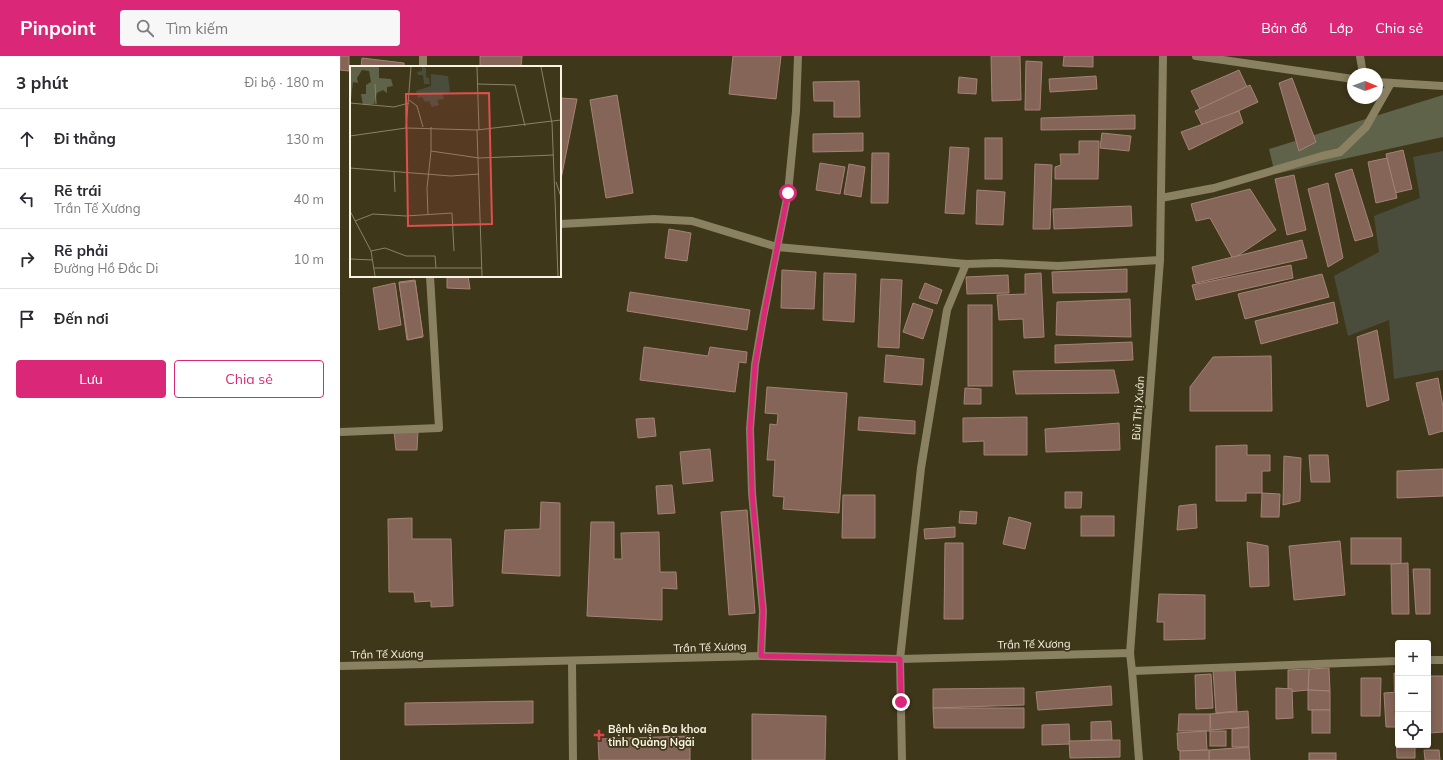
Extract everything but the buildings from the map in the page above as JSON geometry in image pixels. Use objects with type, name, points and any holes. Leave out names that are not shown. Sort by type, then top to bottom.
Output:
[{"type":"street","points":[[761,656],[763,611],[752,493],[750,429],[755,365],[788,193],[796,111],[798,56]]},
{"type":"street","name":"Bùi Thị Xuân","points":[[1139,760],[1130,653],[1160,260],[1163,56]]},
{"type":"street","points":[[1196,56],[1347,78]]},
{"type":"street","points":[[1360,56],[1362,68]]},
{"type":"street","points":[[1383,82],[1443,86]]},
{"type":"street","points":[[1161,198],[1214,188],[1340,152],[1366,127],[1392,83]]},
{"type":"street","points":[[561,224],[654,219],[692,221],[777,247],[966,264],[997,263],[1058,266],[1160,260]]},
{"type":"street","points":[[902,760],[900,659],[921,468],[947,310],[966,264]]},
{"type":"street","points":[[340,432],[439,428],[430,277]]},
{"type":"street","name":"Trần Tế Xương","points":[[340,666],[572,662],[761,656],[900,659],[1130,653]]},
{"type":"street","points":[[1431,660],[1443,660]]},
{"type":"street","points":[[1132,671],[1395,661]]},
{"type":"street","points":[[572,662],[574,760]]},
{"type":"green space","points":[[1443,95],[1443,137],[1275,174],[1269,149]]},
{"type":"green space","points":[[1443,151],[1443,370],[1394,379],[1389,320],[1348,336],[1334,276],[1379,252],[1374,216],[1420,198],[1413,157]]},
{"type":"place","name":"Bệnh viện Đa khoa tỉnh Quảng Ngãi","points":[[599,735]]},
{"type":"route","points":[[788,193],[755,365],[750,429],[752,493],[763,611],[761,656],[900,659],[901,702]]}]
